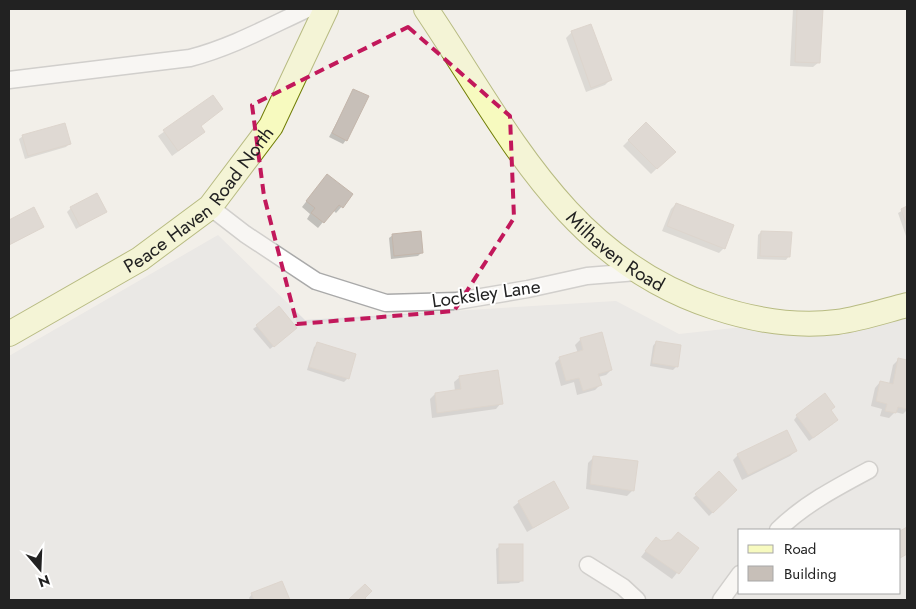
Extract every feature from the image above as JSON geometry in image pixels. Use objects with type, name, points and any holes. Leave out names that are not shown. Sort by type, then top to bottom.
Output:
[{"type":"street","points":[[9,80],[190,58],[217,51],[250,38],[307,9]]},
{"type":"street","name":"Peace Haven Road North","points":[[9,334],[140,259],[210,207],[271,126],[326,9]]},
{"type":"street","name":"Milhaven Road","points":[[426,9],[522,156],[562,208],[607,250],[637,272],[691,300],[736,314],[786,323],[838,322],[907,305]]},
{"type":"street","name":"Locksley Lane","points":[[210,207],[245,234],[316,281],[386,303],[457,301],[528,289],[587,276],[637,272]]},
{"type":"street","points":[[779,529],[832,490],[869,470]]},
{"type":"street","points":[[588,565],[623,587],[637,600]]},
{"type":"street","points":[[722,600],[738,577]]},
{"type":"highlighted area","points":[[408,27],[510,116],[514,218],[454,311],[297,324],[264,196],[252,105]]},
{"type":"shaded area","points":[[218,235],[305,320],[616,301],[679,334],[907,309],[907,600],[9,600],[9,356]]},
{"type":"building","points":[[797,9],[823,9],[820,63],[795,62]]},
{"type":"building","points":[[591,24],[612,80],[591,88],[571,31]]},
{"type":"building","points":[[353,89],[369,96],[347,141],[332,133]]},
{"type":"building","points":[[213,95],[223,109],[201,126],[205,132],[178,151],[163,130]]},
{"type":"building","points":[[646,122],[676,152],[657,169],[628,140]]},
{"type":"building","points":[[65,123],[71,144],[28,156],[22,135]]},
{"type":"building","points":[[327,174],[353,194],[343,208],[339,205],[324,223],[311,213],[315,208],[306,201]]},
{"type":"building","points":[[97,193],[107,212],[80,226],[70,207]]},
{"type":"building","points":[[676,203],[734,225],[725,249],[667,226]]},
{"type":"building","points":[[907,206],[907,227],[901,209]]},
{"type":"building","points":[[34,207],[44,227],[9,245],[9,220]]},
{"type":"building","points":[[421,231],[423,253],[394,256],[392,234]]},
{"type":"building","points":[[761,231],[792,232],[790,257],[760,256]]},
{"type":"building","points":[[279,306],[297,328],[274,347],[256,325]]},
{"type":"building","points":[[602,332],[612,370],[598,374],[602,385],[583,391],[579,378],[566,381],[559,357],[583,350],[580,338]]},
{"type":"building","points":[[656,341],[681,345],[678,367],[652,363]]},
{"type":"building","points":[[317,342],[356,354],[349,379],[309,367]]},
{"type":"building","points":[[898,358],[907,360],[907,409],[898,407],[896,413],[885,411],[887,404],[876,401],[880,381],[893,384]]},
{"type":"building","points":[[498,370],[503,404],[437,413],[435,393],[461,389],[459,376]]},
{"type":"building","points":[[825,393],[835,407],[831,410],[838,420],[813,438],[796,415]]},
{"type":"building","points":[[787,430],[797,451],[748,475],[737,454]]},
{"type":"building","points":[[593,456],[638,461],[634,491],[590,484]]},
{"type":"building","points":[[719,471],[737,490],[713,513],[695,494]]},
{"type":"building","points":[[554,481],[569,508],[533,528],[518,501]]},
{"type":"building","points":[[907,527],[907,554],[901,557],[901,530]]},
{"type":"building","points":[[678,532],[699,548],[679,574],[645,551],[656,537],[661,541],[671,540]]},
{"type":"building","points":[[499,544],[523,544],[523,581],[499,581]]},
{"type":"building","points":[[282,581],[290,600],[254,600],[251,593]]},
{"type":"building","points":[[365,584],[372,591],[365,598],[367,600],[348,600]]}]
